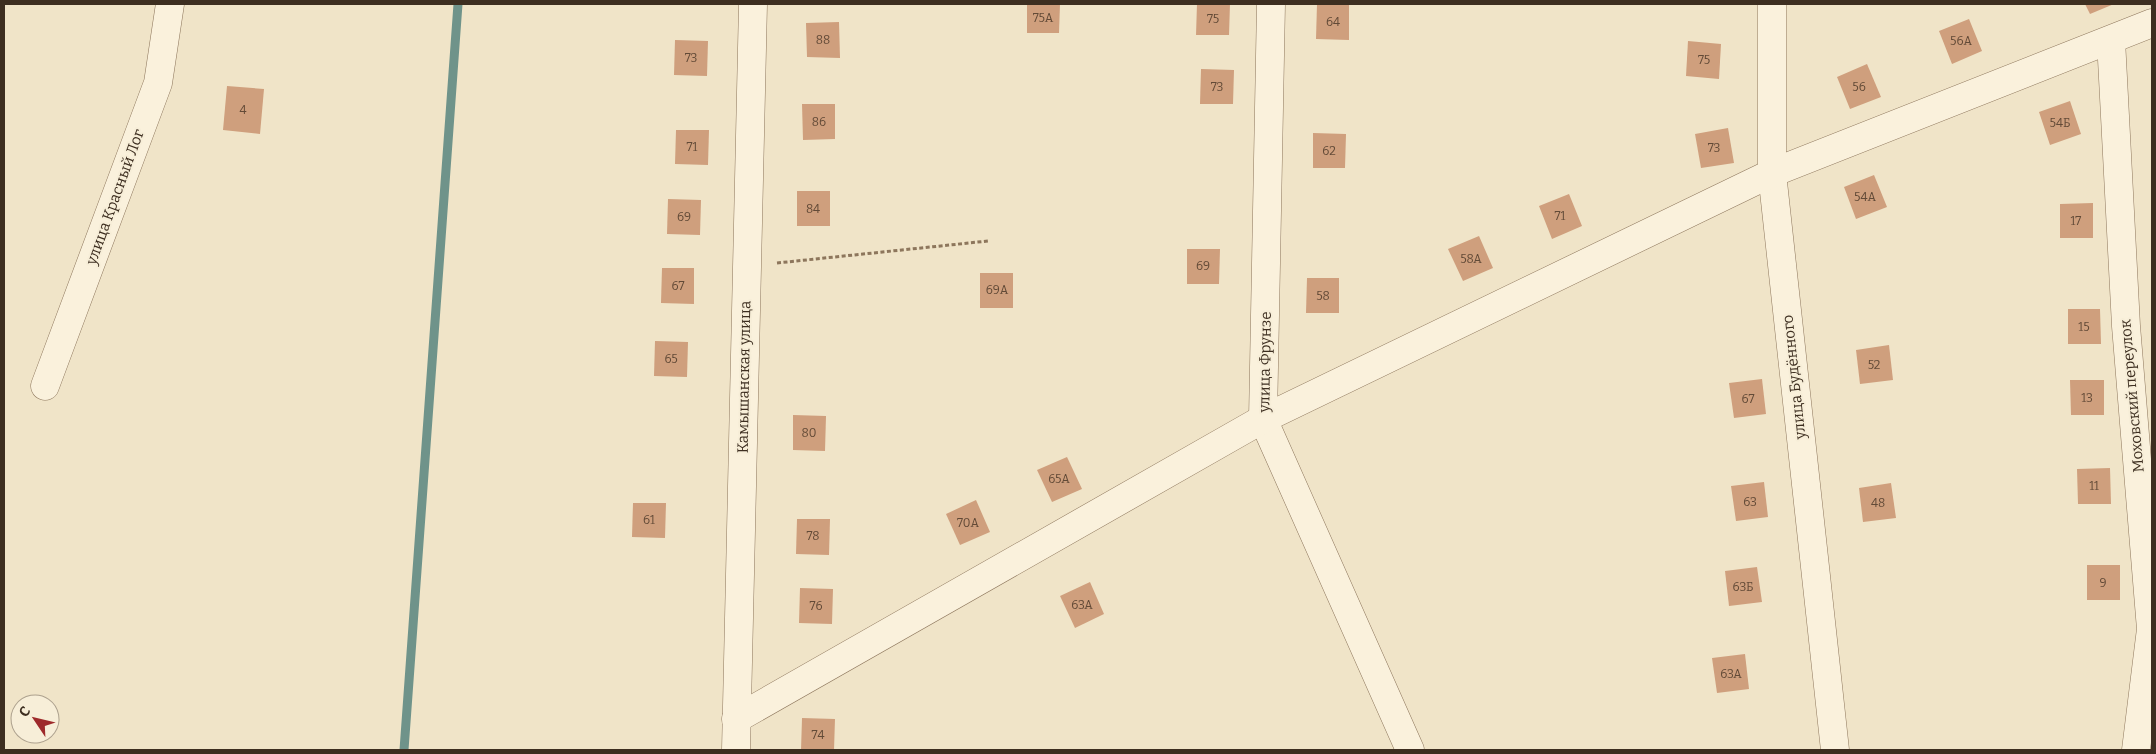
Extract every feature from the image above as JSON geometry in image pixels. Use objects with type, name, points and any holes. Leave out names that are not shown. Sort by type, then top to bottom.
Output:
[{"type":"street","name":"улица Красный Лог","points":[[45,386],[158,82],[170,4]]},
{"type":"street","name":"Камышанская улица","points":[[736,750],[753,4]]},
{"type":"street","name":"улица Фрунзе","points":[[1271,4],[1263,418],[1410,750]]},
{"type":"street","name":"улица Будённого","points":[[1772,4],[1772,173],[1835,750]]},
{"type":"street","points":[[736,719],[1263,418],[1772,173],[2152,23]]},
{"type":"street","name":"Моховский переулок","points":[[2111,40],[2126,326],[2151,629],[2136,750]]},
{"type":"path","points":[[747,266],[988,241]]},
{"type":"building","points":[[1027,4],[1060,4],[1059,33],[1027,33]]},
{"type":"building","points":[[1197,4],[1230,4],[1229,35],[1196,35]]},
{"type":"building","points":[[1317,4],[1349,5],[1349,40],[1316,39]]},
{"type":"building","points":[[2085,4],[2114,4],[2090,14]]},
{"type":"building","points":[[1969,19],[1982,51],[1952,64],[1939,31]]},
{"type":"building","points":[[839,22],[840,58],[807,57],[806,23]]},
{"type":"building","points":[[675,40],[708,41],[707,76],[674,75]]},
{"type":"building","points":[[1688,41],[1721,44],[1719,79],[1686,76]]},
{"type":"building","points":[[1867,64],[1881,97],[1850,109],[1837,77]]},
{"type":"building","points":[[1201,69],[1234,70],[1233,104],[1200,104]]},
{"type":"building","points":[[227,86],[264,89],[260,134],[223,130]]},
{"type":"building","points":[[2070,101],[2081,134],[2050,145],[2039,112]]},
{"type":"building","points":[[802,104],[835,104],[835,139],[803,140]]},
{"type":"building","points":[[1728,128],[1734,163],[1701,168],[1695,134]]},
{"type":"building","points":[[676,130],[709,130],[708,165],[675,164]]},
{"type":"building","points":[[1313,133],[1346,134],[1345,168],[1313,168]]},
{"type":"building","points":[[1874,175],[1887,207],[1856,219],[1844,187]]},
{"type":"building","points":[[797,191],[830,191],[830,226],[797,226]]},
{"type":"building","points":[[1569,194],[1582,226],[1552,239],[1539,206]]},
{"type":"building","points":[[668,199],[701,200],[700,235],[667,234]]},
{"type":"building","points":[[2093,203],[2093,238],[2060,238],[2060,204]]},
{"type":"building","points":[[1479,236],[1493,268],[1463,281],[1448,249]]},
{"type":"building","points":[[1187,249],[1220,249],[1219,284],[1187,284]]},
{"type":"building","points":[[662,268],[694,268],[694,304],[661,303]]},
{"type":"building","points":[[980,273],[1013,273],[1013,308],[980,308]]},
{"type":"building","points":[[1307,278],[1339,278],[1339,313],[1306,313]]},
{"type":"building","points":[[2068,309],[2100,309],[2101,344],[2068,344]]},
{"type":"building","points":[[655,341],[688,342],[687,377],[654,376]]},
{"type":"building","points":[[1889,345],[1893,380],[1860,384],[1856,350]]},
{"type":"building","points":[[1762,379],[1766,414],[1734,418],[1729,383]]},
{"type":"building","points":[[2070,380],[2104,380],[2104,415],[2071,415]]},
{"type":"building","points":[[793,415],[826,416],[825,451],[793,450]]},
{"type":"building","points":[[1067,457],[1082,489],[1052,502],[1037,470]]},
{"type":"building","points":[[2110,468],[2111,504],[2078,504],[2077,469]]},
{"type":"building","points":[[1764,482],[1768,517],[1736,521],[1731,486]]},
{"type":"building","points":[[1891,483],[1896,518],[1863,522],[1859,488]]},
{"type":"building","points":[[976,500],[990,532],[960,545],[946,514]]},
{"type":"building","points":[[633,503],[666,503],[665,538],[632,537]]},
{"type":"building","points":[[797,519],[830,519],[829,555],[796,554]]},
{"type":"building","points":[[2087,565],[2120,565],[2120,600],[2087,600]]},
{"type":"building","points":[[1757,567],[1762,602],[1729,606],[1725,571]]},
{"type":"building","points":[[1090,582],[1104,614],[1075,628],[1060,596]]},
{"type":"building","points":[[800,588],[833,589],[832,624],[799,623]]},
{"type":"building","points":[[1745,654],[1749,689],[1717,693],[1712,658]]},
{"type":"building","points":[[802,718],[835,719],[834,750],[801,750]]},
{"type":"waterway","points":[[404,750],[458,4]]}]
